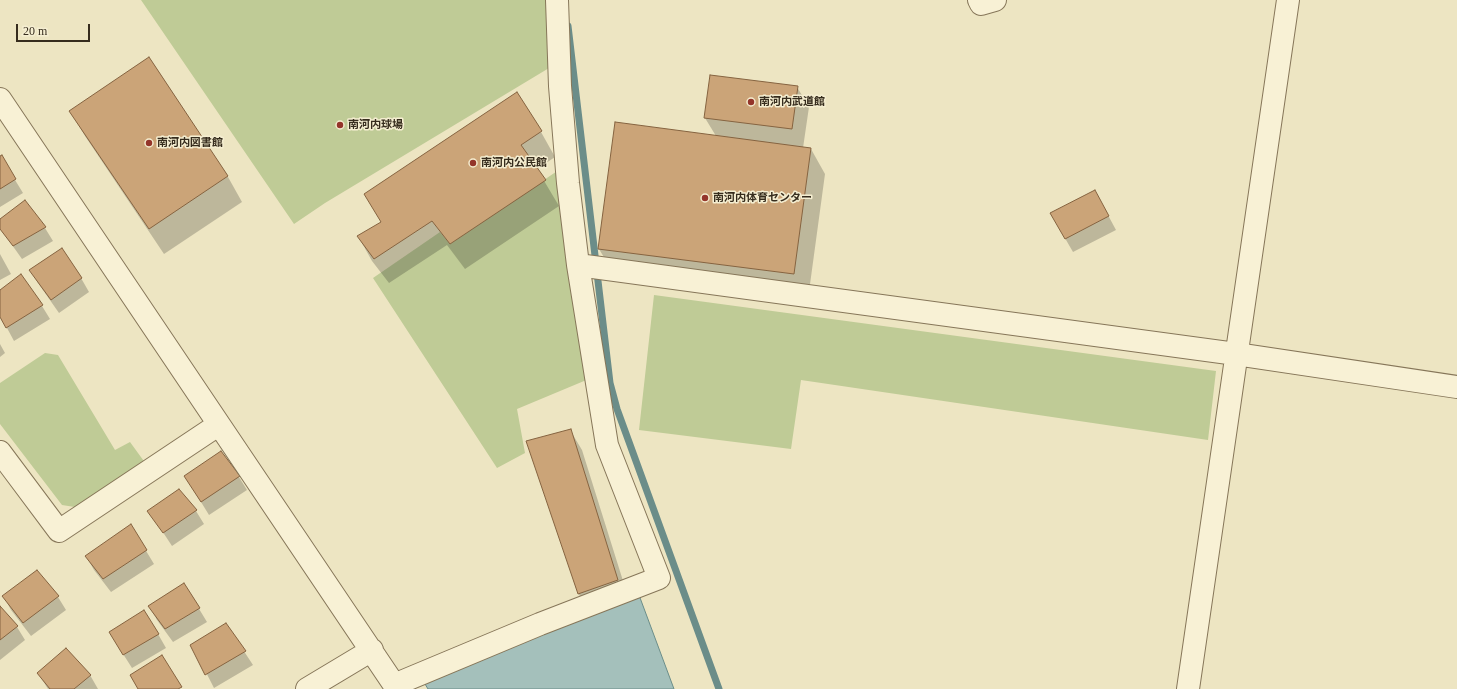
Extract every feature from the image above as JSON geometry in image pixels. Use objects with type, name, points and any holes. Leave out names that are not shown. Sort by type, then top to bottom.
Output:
[{"type":"street","points":[[0,99],[218,425],[372,650],[395,687],[540,624],[659,578],[607,445],[578,265],[568,183],[560,94],[557,0]]},
{"type":"street","points":[[979,0],[981,4],[995,0]]},
{"type":"street","points":[[1188,689],[1288,0]]},
{"type":"street","points":[[578,265],[1236,354],[1457,388]]},
{"type":"street","points":[[0,452],[59,531],[218,425]]},
{"type":"street","points":[[307,689],[372,650]]},
{"type":"green space","name":"南河内球場","points":[[141,0],[557,0],[559,62],[325,203],[294,224]]},
{"type":"green space","points":[[566,165],[596,376],[517,409],[525,453],[497,468],[373,278],[440,232],[450,244]]},
{"type":"green space","points":[[654,295],[1216,371],[1208,440],[801,380],[791,449],[639,430]]},
{"type":"green space","points":[[45,353],[58,355],[115,450],[130,442],[146,464],[81,508],[62,505],[0,424],[0,383]]},
{"type":"water","points":[[636,587],[674,689],[428,689],[419,674]]},
{"type":"building","name":"南河内図書館","points":[[149,57],[228,176],[149,229],[69,111]]},
{"type":"building","name":"南河内武道館","points":[[710,75],[798,86],[792,129],[704,118]]},
{"type":"building","name":"南河内公民館","points":[[517,92],[542,131],[521,145],[546,180],[450,244],[432,221],[374,259],[357,236],[381,222],[364,194]]},
{"type":"building","name":"南河内体育センター","points":[[615,122],[811,148],[794,274],[598,249]]},
{"type":"building","points":[[2,155],[16,179],[0,189],[0,156]]},
{"type":"building","points":[[1095,190],[1109,216],[1065,239],[1050,213]]},
{"type":"building","points":[[25,200],[46,227],[13,246],[0,229],[0,219]]},
{"type":"building","points":[[62,248],[82,278],[51,300],[29,270]]},
{"type":"building","points":[[21,274],[43,305],[6,328],[0,317],[0,290]]},
{"type":"building","points":[[571,429],[618,580],[578,594],[526,441]]},
{"type":"building","points":[[221,451],[240,476],[201,502],[184,476]]},
{"type":"building","points":[[179,489],[197,510],[163,533],[147,511]]},
{"type":"building","points":[[131,524],[147,550],[103,579],[85,556]]},
{"type":"building","points":[[37,570],[59,596],[23,623],[2,596]]},
{"type":"building","points":[[184,583],[200,608],[165,629],[148,606]]},
{"type":"building","points":[[0,606],[18,626],[0,640]]},
{"type":"building","points":[[144,610],[159,634],[123,655],[109,632]]},
{"type":"building","points":[[226,623],[246,651],[205,675],[190,645]]},
{"type":"building","points":[[66,648],[91,675],[74,689],[50,689],[37,673]]},
{"type":"building","points":[[162,655],[182,687],[178,689],[138,689],[130,675]]},
{"type":"waterway","points":[[568,26],[610,383],[617,409],[719,689]]},
{"type":"place","name":"南河内武道館","points":[[751,102]]},
{"type":"place","name":"南河内球場","points":[[340,125]]},
{"type":"place","name":"南河内図書館","points":[[149,143]]},
{"type":"place","name":"南河内公民館","points":[[473,163]]},
{"type":"place","name":"南河内体育センター","points":[[705,198]]}]
